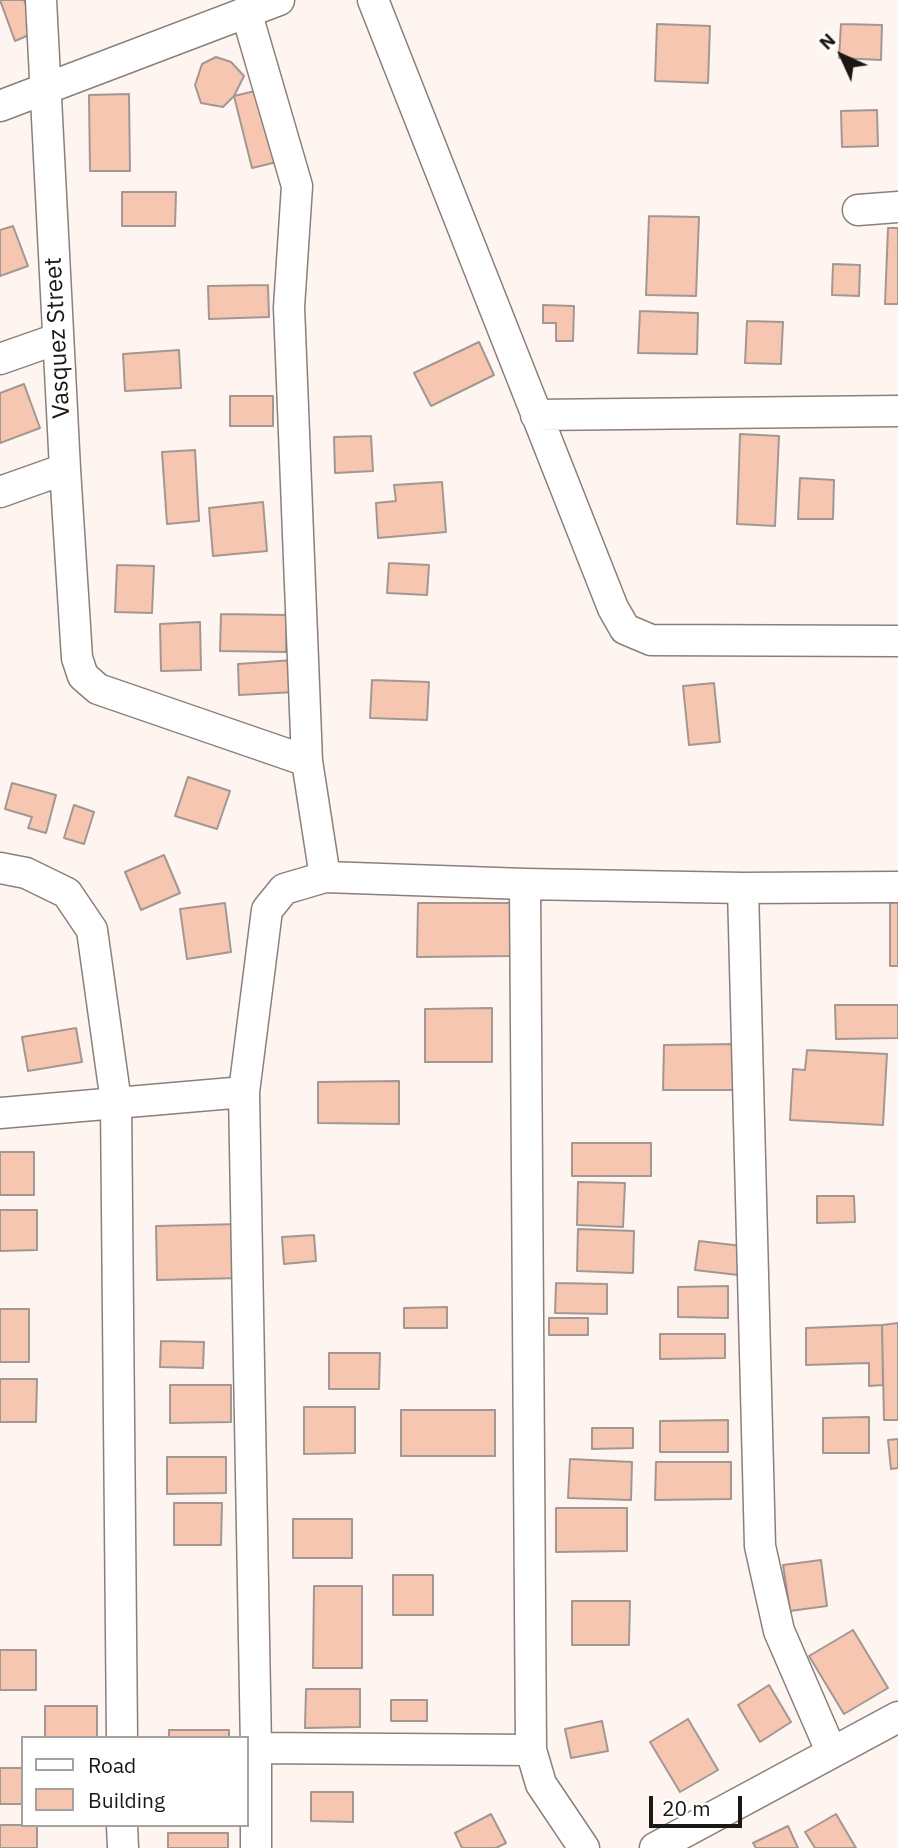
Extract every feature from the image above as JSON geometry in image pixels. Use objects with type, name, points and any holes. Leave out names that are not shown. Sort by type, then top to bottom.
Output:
[{"type":"street","name":"Vasquez Street","points":[[41,0],[65,469],[78,659],[83,676],[98,689],[307,761]]},
{"type":"street","points":[[0,106],[279,0]]},
{"type":"street","points":[[373,0],[613,608],[625,629],[651,640],[898,641]]},
{"type":"street","points":[[246,11],[296,186],[289,307],[307,761],[325,877]]},
{"type":"street","points":[[858,210],[898,208]]},
{"type":"street","points":[[0,359],[57,339]]},
{"type":"street","points":[[536,415],[898,411]]},
{"type":"street","points":[[0,492],[65,469]]},
{"type":"street","points":[[0,868],[26,873],[67,893],[92,930],[116,1102],[122,1736]]},
{"type":"street","points":[[256,1848],[244,1092],[267,910],[284,889],[325,877],[743,888],[898,887]]},
{"type":"street","points":[[524,884],[531,1750],[541,1784],[584,1848]]},
{"type":"street","points":[[743,888],[760,1546],[779,1630],[831,1751]]},
{"type":"street","points":[[0,1114],[244,1092]]},
{"type":"street","points":[[655,1848],[898,1717]]},
{"type":"street","points":[[256,1748],[531,1750]]},
{"type":"street","points":[[122,1827],[122,1848]]},
{"type":"building","points":[[0,0],[24,0],[36,32],[15,41]]},
{"type":"building","points":[[657,24],[710,26],[708,83],[655,81]]},
{"type":"building","points":[[841,24],[882,25],[881,60],[839,58]]},
{"type":"building","points":[[216,57],[231,62],[244,76],[234,96],[223,107],[201,103],[195,85],[202,64]]},
{"type":"building","points":[[259,90],[277,162],[252,168],[234,96]]},
{"type":"building","points":[[129,94],[130,171],[90,171],[89,95]]},
{"type":"building","points":[[877,110],[878,146],[842,147],[841,111]]},
{"type":"building","points":[[122,192],[176,192],[175,226],[122,226]]},
{"type":"building","points":[[649,216],[699,217],[696,296],[646,295]]},
{"type":"building","points":[[13,226],[28,266],[0,276],[0,230]]},
{"type":"building","points":[[888,228],[898,228],[898,304],[885,304]]},
{"type":"building","points":[[833,264],[860,265],[859,296],[832,295]]},
{"type":"building","points":[[268,285],[269,317],[209,319],[208,286]]},
{"type":"building","points":[[543,305],[574,306],[573,341],[556,341],[556,323],[543,323]]},
{"type":"building","points":[[640,311],[698,313],[697,354],[638,353]]},
{"type":"building","points":[[747,321],[783,322],[781,364],[745,363]]},
{"type":"building","points":[[479,342],[494,375],[431,406],[414,373]]},
{"type":"building","points":[[179,350],[181,388],[125,391],[123,354]]},
{"type":"building","points":[[24,384],[40,428],[0,443],[0,393]]},
{"type":"building","points":[[230,396],[273,396],[273,426],[230,426]]},
{"type":"building","points":[[740,434],[779,436],[775,526],[737,524]]},
{"type":"building","points":[[371,436],[373,471],[335,473],[334,437]]},
{"type":"building","points":[[195,450],[199,521],[167,524],[162,452]]},
{"type":"building","points":[[800,478],[834,480],[833,519],[798,519]]},
{"type":"building","points":[[442,482],[446,532],[378,538],[376,503],[396,501],[394,485]]},
{"type":"building","points":[[263,502],[267,551],[213,556],[209,508]]},
{"type":"building","points":[[389,563],[429,565],[427,595],[387,593]]},
{"type":"building","points":[[117,565],[154,566],[152,613],[115,612]]},
{"type":"building","points":[[221,614],[287,615],[286,652],[220,651]]},
{"type":"building","points":[[200,622],[201,670],[161,671],[160,624]]},
{"type":"building","points":[[294,660],[295,692],[239,695],[238,664]]},
{"type":"building","points":[[372,680],[429,682],[427,720],[370,718]]},
{"type":"building","points":[[714,683],[720,742],[689,745],[683,686]]},
{"type":"building","points":[[188,777],[230,791],[217,829],[175,816]]},
{"type":"building","points":[[12,783],[56,795],[46,833],[28,828],[32,817],[5,809]]},
{"type":"building","points":[[74,805],[94,812],[84,844],[64,838]]},
{"type":"building","points":[[164,855],[180,893],[141,910],[125,872]]},
{"type":"building","points":[[898,902],[898,966],[890,966],[890,903]]},
{"type":"building","points":[[225,903],[231,952],[187,959],[180,909]]},
{"type":"building","points":[[418,903],[514,903],[514,956],[417,957]]},
{"type":"building","points":[[835,1005],[898,1005],[898,1038],[836,1039]]},
{"type":"building","points":[[492,1008],[492,1062],[425,1062],[425,1009]]},
{"type":"building","points":[[76,1028],[82,1062],[28,1071],[22,1037]]},
{"type":"building","points":[[735,1044],[735,1090],[663,1090],[664,1045]]},
{"type":"building","points":[[807,1050],[887,1054],[883,1125],[790,1120],[793,1069],[805,1070]]},
{"type":"building","points":[[399,1081],[399,1124],[318,1123],[318,1082]]},
{"type":"building","points":[[572,1143],[651,1143],[651,1176],[572,1176]]},
{"type":"building","points":[[0,1152],[34,1152],[34,1195],[0,1195]]},
{"type":"building","points":[[578,1182],[625,1183],[623,1227],[577,1225]]},
{"type":"building","points":[[817,1196],[854,1196],[855,1222],[817,1223]]},
{"type":"building","points":[[0,1210],[37,1210],[37,1250],[0,1251]]},
{"type":"building","points":[[241,1224],[241,1278],[157,1280],[156,1226]]},
{"type":"building","points":[[578,1229],[634,1231],[633,1273],[577,1271]]},
{"type":"building","points":[[314,1235],[316,1261],[284,1264],[282,1237]]},
{"type":"building","points":[[699,1241],[742,1246],[738,1275],[695,1270]]},
{"type":"building","points":[[556,1283],[607,1284],[607,1314],[555,1313]]},
{"type":"building","points":[[728,1286],[728,1318],[678,1317],[678,1287]]},
{"type":"building","points":[[447,1307],[447,1328],[404,1328],[404,1308]]},
{"type":"building","points":[[0,1309],[29,1309],[29,1362],[0,1362]]},
{"type":"building","points":[[549,1318],[588,1318],[588,1335],[549,1335]]},
{"type":"building","points":[[898,1323],[898,1420],[884,1420],[882,1325]]},
{"type":"building","points":[[882,1325],[883,1385],[869,1386],[869,1363],[806,1365],[806,1328]]},
{"type":"building","points":[[660,1334],[725,1334],[725,1358],[660,1359]]},
{"type":"building","points":[[161,1341],[204,1342],[203,1368],[160,1367]]},
{"type":"building","points":[[329,1353],[380,1353],[379,1389],[329,1389]]},
{"type":"building","points":[[0,1379],[37,1379],[36,1422],[0,1422]]},
{"type":"building","points":[[170,1385],[231,1385],[231,1422],[170,1423]]},
{"type":"building","points":[[304,1407],[355,1407],[355,1453],[304,1454]]},
{"type":"building","points":[[401,1410],[495,1410],[495,1456],[401,1456]]},
{"type":"building","points":[[869,1417],[869,1453],[823,1453],[823,1418]]},
{"type":"building","points":[[728,1420],[728,1452],[660,1452],[660,1421]]},
{"type":"building","points":[[592,1428],[633,1428],[633,1448],[592,1449]]},
{"type":"building","points":[[898,1439],[898,1468],[891,1469],[888,1440]]},
{"type":"building","points":[[167,1457],[226,1457],[226,1493],[167,1494]]},
{"type":"building","points":[[570,1459],[632,1462],[631,1500],[568,1498]]},
{"type":"building","points":[[656,1462],[731,1462],[731,1499],[655,1500]]},
{"type":"building","points":[[174,1503],[222,1503],[221,1545],[174,1545]]},
{"type":"building","points":[[556,1508],[627,1508],[627,1551],[556,1552]]},
{"type":"building","points":[[293,1519],[352,1519],[352,1558],[293,1558]]},
{"type":"building","points":[[821,1560],[827,1606],[790,1611],[783,1565]]},
{"type":"building","points":[[393,1575],[433,1575],[433,1615],[393,1615]]},
{"type":"building","points":[[314,1586],[362,1586],[362,1668],[313,1668]]},
{"type":"building","points":[[572,1601],[630,1601],[629,1645],[572,1645]]},
{"type":"building","points":[[853,1630],[888,1688],[844,1714],[809,1656]]},
{"type":"building","points":[[0,1650],[36,1650],[36,1690],[0,1690]]},
{"type":"building","points":[[769,1685],[791,1722],[760,1742],[738,1705]]},
{"type":"building","points":[[306,1689],[360,1689],[360,1727],[305,1728]]},
{"type":"building","points":[[391,1700],[427,1700],[427,1721],[391,1721]]},
{"type":"building","points":[[45,1706],[97,1706],[97,1736],[45,1736]]},
{"type":"building","points":[[688,1719],[718,1770],[680,1792],[650,1742]]},
{"type":"building","points":[[602,1721],[608,1751],[571,1758],[565,1729]]},
{"type":"building","points":[[169,1730],[229,1730],[229,1736],[169,1736]]},
{"type":"building","points":[[0,1768],[21,1768],[21,1804],[0,1804]]},
{"type":"building","points":[[311,1792],[353,1792],[353,1822],[311,1821]]},
{"type":"building","points":[[491,1814],[506,1843],[496,1848],[462,1848],[455,1833]]},
{"type":"building","points":[[836,1814],[856,1848],[815,1848],[805,1832]]},
{"type":"building","points":[[0,1825],[37,1827],[37,1848],[0,1848]]},
{"type":"building","points":[[788,1826],[798,1848],[756,1848],[753,1843]]},
{"type":"building","points":[[168,1833],[228,1833],[228,1848],[168,1848]]}]
